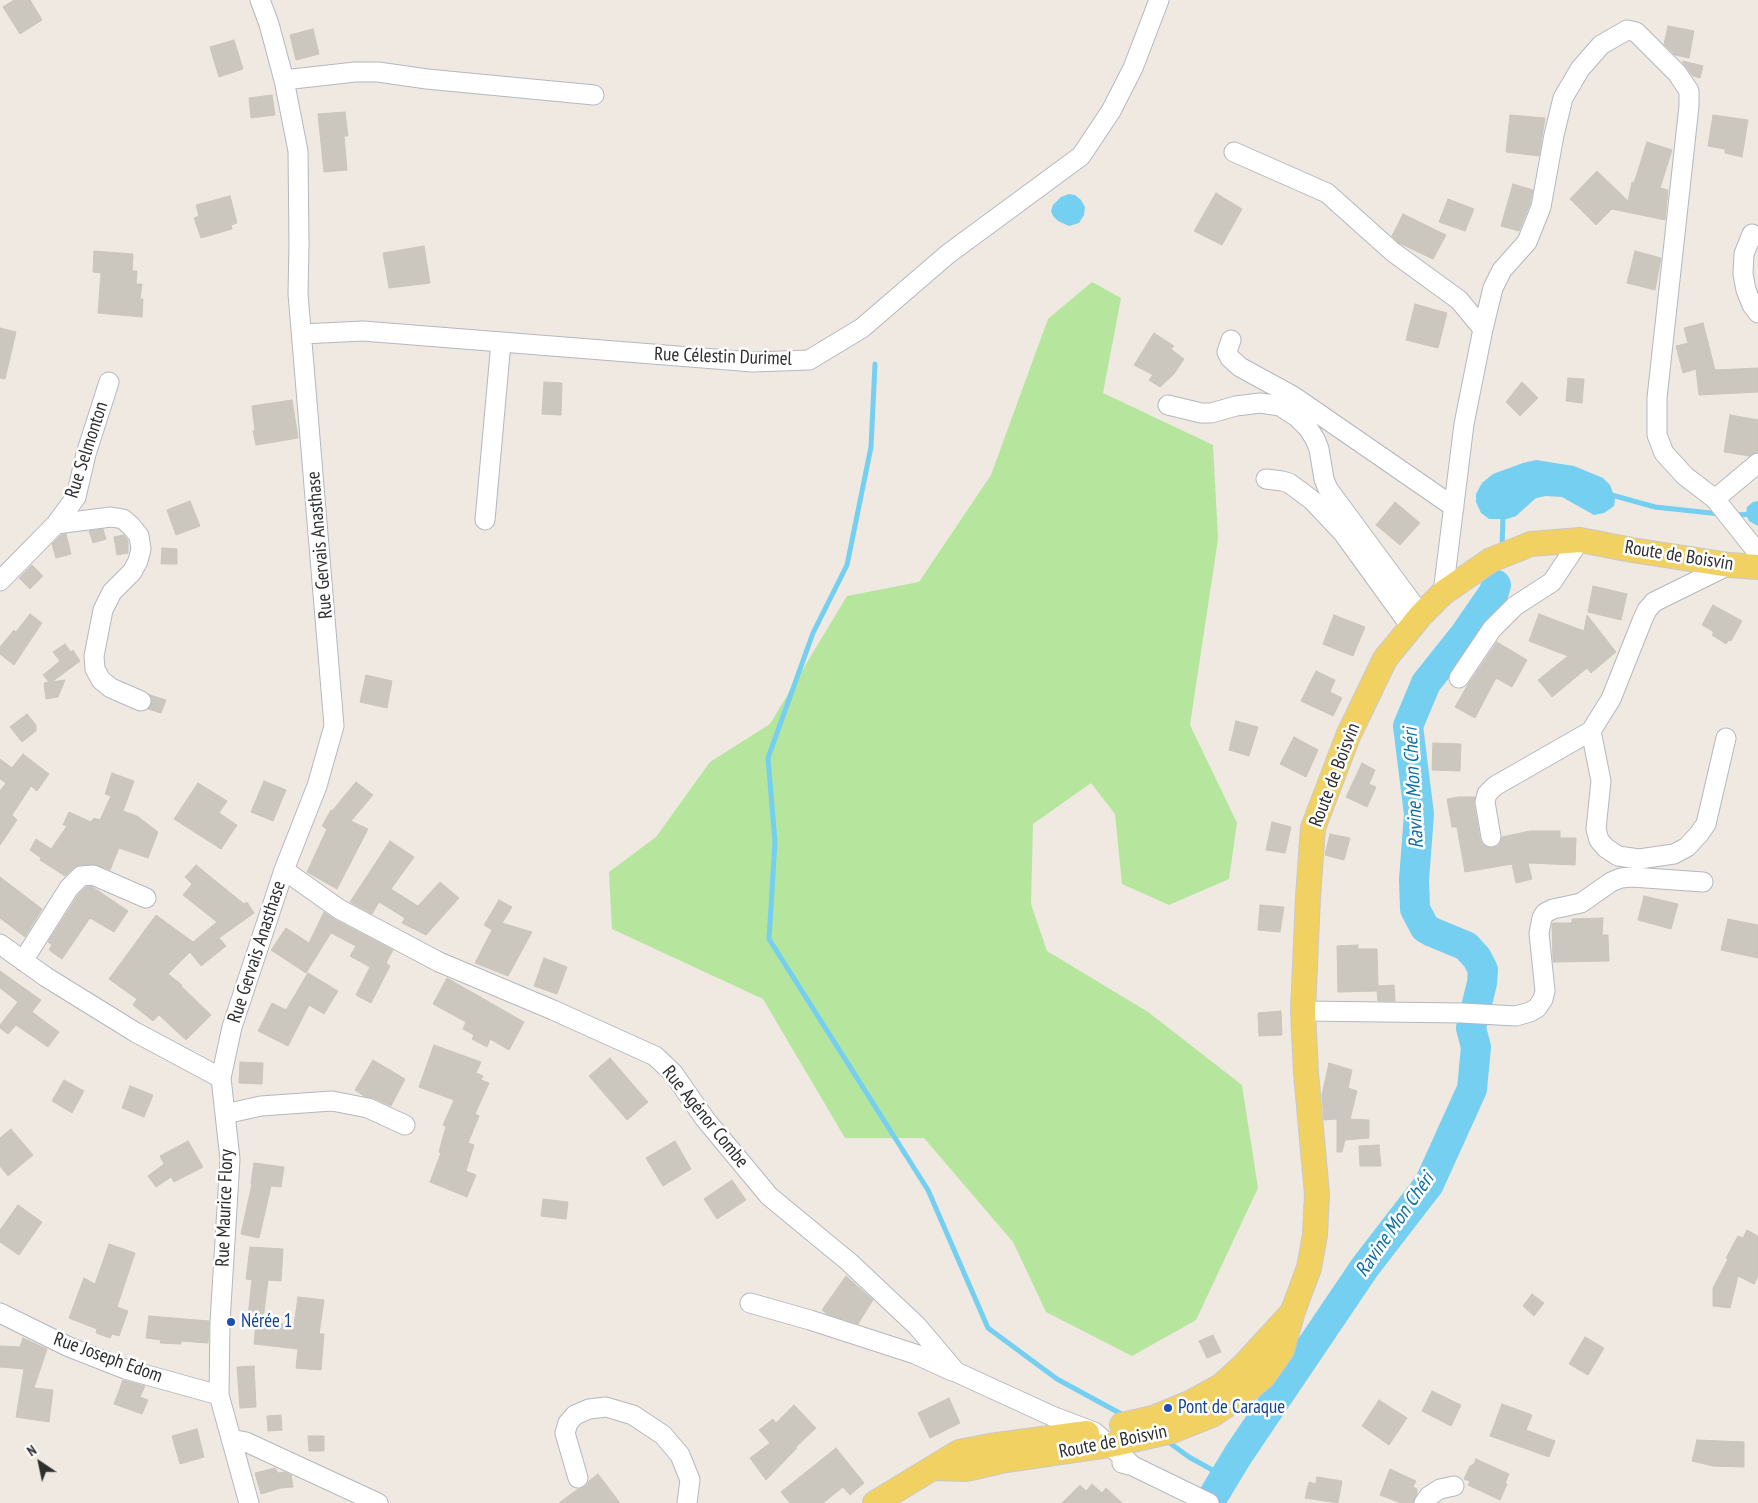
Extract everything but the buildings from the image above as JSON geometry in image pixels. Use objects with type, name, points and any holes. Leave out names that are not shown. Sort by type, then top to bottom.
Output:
[{"type":"main road","name":"Route de Boisvin","points":[[935,1468],[966,1469],[1001,1461],[1073,1450],[1102,1438],[1172,1431],[1212,1415],[1240,1396],[1263,1377],[1282,1350],[1293,1311],[1309,1268],[1315,1235],[1317,1194],[1306,1074],[1303,1011],[1313,828],[1348,736],[1385,659],[1416,621],[1443,593],[1491,560],[1531,544],[1580,540],[1729,565],[1758,567]]},
{"type":"main road","name":"Route de Boisvin","points":[[887,1500],[959,1452],[990,1446],[1053,1426],[1102,1438]]},
{"type":"street","name":"Rue Gervais Anasthase","points":[[221,1078],[232,1027],[284,870],[317,786],[334,726],[298,294],[298,151],[284,80],[269,24],[260,0]]},
{"type":"street","name":"Rue Célestin Durimel","points":[[302,334],[363,332],[752,362],[809,360],[862,328],[948,254],[1081,156],[1111,111],[1133,68],[1159,0]]},
{"type":"street","points":[[1443,593],[1464,424],[1493,288],[1502,270],[1527,242],[1541,208],[1554,134],[1563,98],[1580,69],[1601,45],[1627,30],[1636,32],[1677,73],[1689,91],[1689,106],[1657,398],[1657,435],[1664,453],[1685,476],[1715,499],[1758,553]]},
{"type":"street","points":[[284,80],[355,72],[378,72],[427,79],[594,95]]},
{"type":"street","points":[[1234,152],[1327,193],[1393,252],[1459,300],[1483,329]]},
{"type":"street","points":[[1752,234],[1744,254],[1743,274],[1746,290],[1752,305],[1758,313]]},
{"type":"street","points":[[1231,340],[1227,352],[1230,358],[1240,366],[1293,396],[1454,507]]},
{"type":"street","points":[[485,520],[501,342]]},
{"type":"street","name":"Rue Selmonton","points":[[0,581],[56,524],[76,497],[86,454],[109,382]]},
{"type":"street","points":[[1168,405],[1201,413],[1211,413],[1236,406],[1260,403],[1280,406],[1297,417],[1308,428],[1315,439],[1319,449],[1324,479],[1328,488],[1416,621]]},
{"type":"street","points":[[1715,499],[1758,464]]},
{"type":"street","points":[[1266,479],[1282,480],[1289,483],[1312,500],[1343,533],[1416,621]]},
{"type":"street","points":[[56,524],[111,517],[123,519],[132,526],[138,536],[141,549],[138,561],[132,572],[112,592],[104,610],[94,656],[95,669],[101,680],[110,688],[141,701]]},
{"type":"street","points":[[1459,678],[1492,629],[1515,606],[1552,582],[1580,540]]},
{"type":"street","points":[[1491,837],[1485,802],[1487,794],[1495,786],[1591,731],[1611,699],[1642,621],[1647,610],[1654,602],[1729,565]]},
{"type":"street","points":[[1591,731],[1601,780],[1596,829],[1599,840],[1606,848],[1618,856],[1639,859],[1674,854],[1686,847],[1699,834],[1706,824],[1726,738]]},
{"type":"street","name":"Rue Agénor Combe","points":[[284,870],[339,908],[439,962],[655,1056],[673,1073],[705,1119],[769,1196],[849,1262],[918,1326],[956,1372],[1053,1426],[1073,1450]]},
{"type":"street","points":[[23,961],[69,888],[81,876],[93,875],[146,898]]},
{"type":"street","points":[[1303,1011],[1471,1013],[1516,1016],[1537,1008],[1543,1000],[1545,979],[1539,933],[1545,913],[1553,908],[1581,903],[1611,882],[1621,878],[1632,877],[1703,882]]},
{"type":"street","points":[[0,944],[46,977],[135,1032],[221,1078]]},
{"type":"street","name":"Rue Maurice Flory","points":[[221,1078],[230,1159],[220,1322],[220,1394],[249,1503]]},
{"type":"street","points":[[225,1114],[261,1106],[332,1101],[368,1108],[406,1125]]},
{"type":"street","points":[[750,1303],[915,1354],[956,1372]]},
{"type":"street","name":"Rue Joseph Edom","points":[[0,1313],[69,1347],[125,1369],[220,1394]]},
{"type":"street","points":[[578,1478],[565,1433],[568,1423],[575,1415],[588,1409],[606,1407],[633,1415],[663,1435],[680,1455],[690,1480],[688,1503]]},
{"type":"street","points":[[1102,1438],[1133,1466]]},
{"type":"street","points":[[231,1439],[246,1442],[378,1503]]},
{"type":"street","points":[[1073,1450],[1133,1466],[1209,1503]]},
{"type":"street","points":[[1424,1503],[1429,1496],[1440,1489],[1454,1486]]},
{"type":"green space","points":[[1092,282],[1121,298],[1103,393],[1213,445],[1218,539],[1190,725],[1237,823],[1229,879],[1169,905],[1122,884],[1115,814],[1091,783],[1033,824],[1031,904],[1047,951],[1148,1012],[1242,1085],[1258,1188],[1196,1320],[1132,1356],[1046,1312],[1013,1242],[924,1138],[845,1138],[763,999],[612,929],[609,872],[656,837],[710,762],[770,724],[847,596],[919,582],[991,475],[1048,319]]},
{"type":"water","points":[[1069,194],[1075,195],[1085,207],[1084,215],[1079,223],[1069,226],[1058,221],[1051,211],[1053,205],[1061,197]]},
{"type":"water","points":[[1536,460],[1574,466],[1603,478],[1610,485],[1615,500],[1614,506],[1604,513],[1594,515],[1562,497],[1546,496],[1536,498],[1516,516],[1507,519],[1489,519],[1481,513],[1476,502],[1476,494],[1482,483],[1493,474]]},
{"type":"water","points":[[1758,501],[1758,526],[1749,521],[1746,514],[1747,507],[1753,502]]},
{"type":"waterway","points":[[875,364],[871,447],[847,565],[813,633],[768,758],[775,842],[769,939],[928,1190],[988,1328],[1057,1379],[1125,1416]]},
{"type":"waterway","name":"Ravine Mon Chéri","points":[[1608,494],[1655,507],[1720,514]]},
{"type":"waterway","name":"Ravine Mon Chéri","points":[[1734,515],[1758,514]]},
{"type":"waterway","name":"Ravine Mon Chéri","points":[[1502,549],[1503,515]]},
{"type":"waterway","name":"Ravine Mon Chéri","points":[[1209,1503],[1238,1455],[1365,1267],[1429,1184],[1472,1089],[1476,1047],[1471,1028],[1482,983],[1483,970],[1477,958],[1466,946],[1425,928],[1415,909],[1414,880],[1419,814],[1408,726],[1426,683],[1465,634],[1494,592],[1496,585]]},
{"type":"waterway","points":[[1167,1441],[1189,1457],[1225,1477]]},
{"type":"place","name":"Nérée 1","points":[[231,1322]]},
{"type":"place","name":"Pont de Caraque","points":[[1168,1408]]}]
